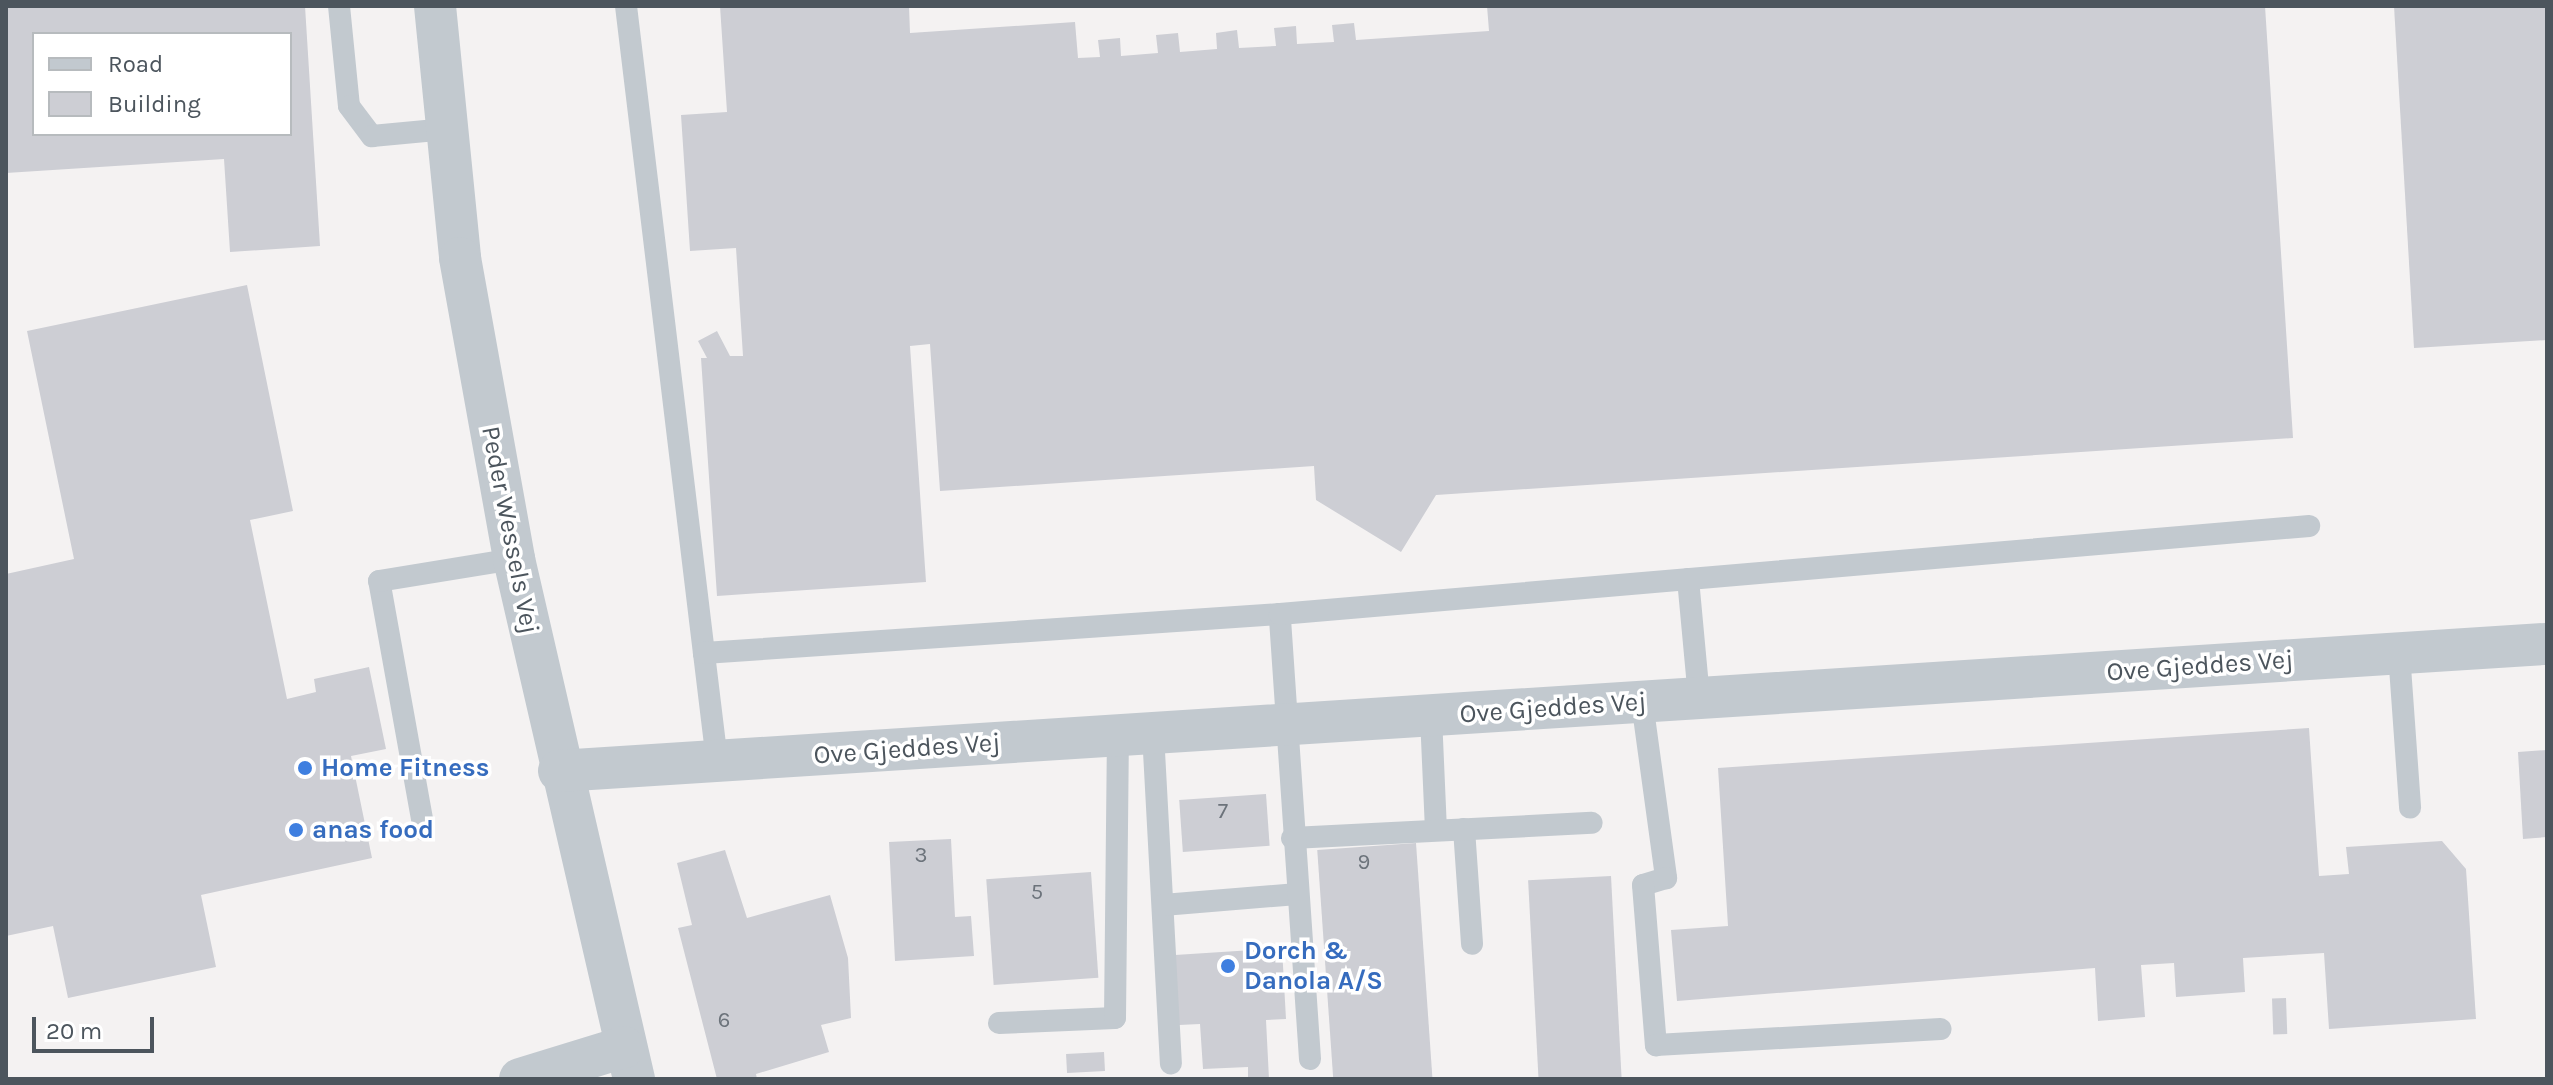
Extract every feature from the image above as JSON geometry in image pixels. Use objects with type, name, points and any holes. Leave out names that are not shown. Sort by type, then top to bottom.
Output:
[{"type":"street","name":"Peder Wessels Vej","points":[[435,6],[460,258],[514,559],[559,771],[629,1063],[520,1079]]},
{"type":"street","name":"Ove Gjeddes Vej","points":[[559,771],[2547,644]]},
{"type":"lane","points":[[339,6],[349,106],[372,136],[447,129]]},
{"type":"lane","points":[[626,6],[717,761]]},
{"type":"lane","points":[[704,653],[1280,614],[2309,526]]},
{"type":"lane","points":[[424,830],[379,581],[514,559]]},
{"type":"lane","points":[[1688,579],[1699,698]]},
{"type":"lane","points":[[1280,614],[1292,838],[1310,1059]]},
{"type":"lane","points":[[2399,653],[2410,808]]},
{"type":"lane","points":[[1642,702],[1666,878],[1643,885],[1656,1045],[1941,1029]]},
{"type":"lane","points":[[1431,716],[1436,830]]},
{"type":"lane","points":[[1136,734],[1163,905],[1171,1064]]},
{"type":"lane","points":[[999,1023],[1115,1018],[1136,734]]},
{"type":"lane","points":[[1292,838],[1592,823]]},
{"type":"lane","points":[[1464,829],[1472,944]]},
{"type":"lane","points":[[1163,905],[1298,894]]},
{"type":"building","points":[[6,6],[305,6],[320,246],[230,252],[224,159],[6,173]]},
{"type":"building","points":[[720,6],[909,6],[910,33],[1075,22],[1078,58],[1100,57],[1098,40],[1120,38],[1121,56],[1158,53],[1156,35],[1178,33],[1180,52],[1217,49],[1216,33],[1237,30],[1239,48],[1276,46],[1274,28],[1296,26],[1297,44],[1334,42],[1332,25],[1354,23],[1356,40],[1489,31],[1487,6],[2265,6],[2293,438],[1436,495],[1401,552],[1316,500],[1314,466],[940,491],[930,344],[910,346],[926,582],[717,596],[701,358],[707,358],[698,341],[717,331],[730,356],[743,356],[736,248],[690,251],[681,115],[727,112]]},
{"type":"building","points":[[2394,6],[2547,6],[2547,340],[2414,348]]},
{"type":"building","points":[[247,285],[293,511],[250,520],[287,699],[316,692],[314,679],[369,667],[386,749],[351,756],[372,858],[201,895],[216,967],[68,998],[53,926],[6,936],[6,574],[74,559],[27,331]]},
{"type":"building","points":[[2309,728],[2319,876],[2349,874],[2346,847],[2442,841],[2466,869],[2476,1019],[2329,1029],[2324,953],[2243,958],[2245,992],[2176,997],[2174,963],[2141,965],[2145,1017],[2098,1021],[2095,968],[1677,1001],[1671,930],[1728,926],[1718,768]]},
{"type":"building","points":[[2547,750],[2547,837],[2523,839],[2518,752]]},
{"type":"building","points":[[1266,794],[1270,846],[1183,852],[1179,800]]},
{"type":"building","points":[[951,839],[955,917],[971,916],[974,956],[895,961],[889,842]]},
{"type":"building","points":[[1416,843],[1432,1078],[1333,1079],[1317,850]]},
{"type":"building","points":[[725,850],[747,918],[830,895],[848,958],[851,1018],[821,1025],[829,1052],[756,1074],[757,1079],[717,1079],[678,928],[692,925],[677,863]]},
{"type":"building","points":[[1091,872],[1098,978],[994,985],[986,879]]},
{"type":"building","points":[[1611,876],[1622,1079],[1539,1079],[1528,880]]},
{"type":"building","points":[[1282,948],[1286,1019],[1266,1020],[1269,1079],[1248,1079],[1248,1067],[1203,1069],[1200,1024],[1179,1025],[1175,955]]},
{"type":"building","points":[[2272,998],[2286,998],[2287,1034],[2273,1034]]},
{"type":"building","points":[[1104,1052],[1105,1071],[1067,1073],[1066,1054]]},
{"type":"place","name":"Home Fitness","points":[[305,768]]},
{"type":"place","name":"anas food","points":[[296,830]]},
{"type":"place","name":"Dorch & Danola A/S","points":[[1228,966]]}]
